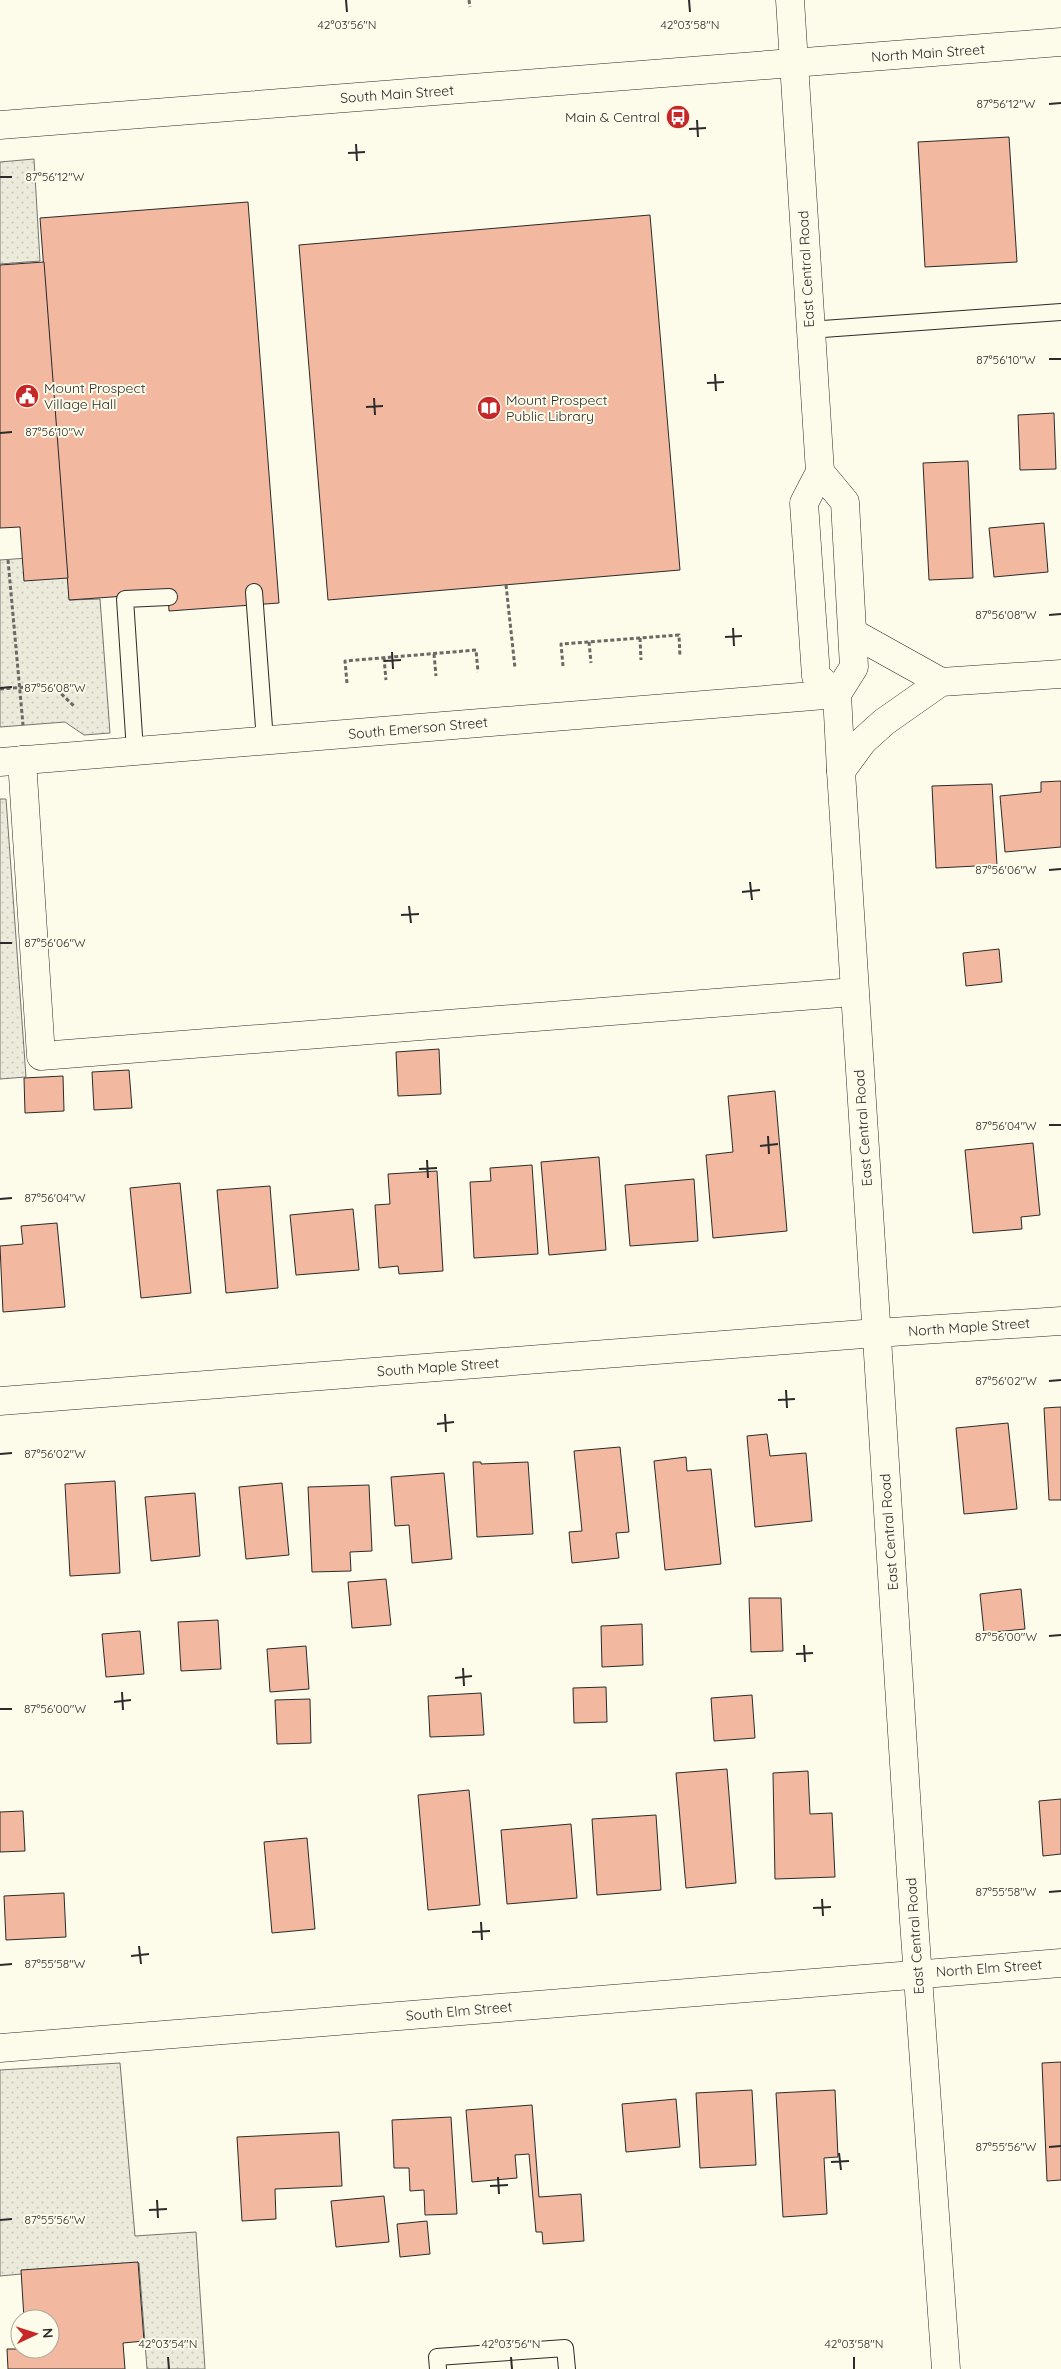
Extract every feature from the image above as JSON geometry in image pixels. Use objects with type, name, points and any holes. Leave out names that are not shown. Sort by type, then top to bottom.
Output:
[{"type":"street","name":"East Central Road","points":[[790,0],[809,330],[820,472]]},
{"type":"street","name":"North Main Street","points":[[795,65],[1061,42]]},
{"type":"street","name":"South Main Street","points":[[0,121],[795,65]]},
{"type":"street","points":[[820,472],[845,502],[853,633],[854,667],[836,694],[816,676],[811,618],[804,502],[820,472]]},
{"type":"street","points":[[853,633],[941,682]]},
{"type":"street","points":[[841,771],[863,741],[884,722],[941,682],[1061,674]]},
{"type":"street","name":"East Central Road","points":[[836,694],[918,1974],[946,2369]]},
{"type":"street","name":"South Emerson Street","points":[[11,761],[836,694]]},
{"type":"street","points":[[11,761],[41,1056],[854,992]]},
{"type":"street","name":"North Maple Street","points":[[876,1333],[1061,1320]]},
{"type":"street","name":"South Maple Street","points":[[0,1400],[876,1333]]},
{"type":"street","name":"North Elm Street","points":[[918,1974],[1061,1963]]},
{"type":"street","name":"South Elm Street","points":[[0,2048],[918,1974]]},
{"type":"lane","points":[[809,330],[1061,312]]},
{"type":"lane","points":[[254,592],[265,741]]},
{"type":"lane","points":[[136,751],[125,599],[168,597]]},
{"type":"lane","points":[[438,2369],[437,2358],[566,2348],[567,2369]]},
{"type":"path","points":[[469,0],[470,8]]},
{"type":"path","points":[[8,560],[23,725]]},
{"type":"path","points":[[506,585],[515,668]]},
{"type":"path","points":[[562,666],[561,644],[679,635],[680,657]]},
{"type":"path","points":[[640,638],[641,660]]},
{"type":"path","points":[[589,642],[591,663]]},
{"type":"path","points":[[347,683],[345,661],[476,650],[478,672]]},
{"type":"path","points":[[434,654],[436,676]]},
{"type":"path","points":[[384,658],[386,680]]},
{"type":"path","points":[[0,689],[52,685],[75,706]]},
{"type":"shaded area","points":[[34,159],[40,261],[0,264],[0,162]]},
{"type":"shaded area","points":[[28,558],[68,578],[70,600],[100,599],[110,733],[84,735],[65,722],[0,727],[0,560]]},
{"type":"shaded area","points":[[0,799],[6,799],[26,1077],[0,1079]]},
{"type":"shaded area","points":[[120,2063],[135,2236],[196,2232],[205,2369],[147,2369],[139,2263],[0,2276],[0,2070]]},
{"type":"building","points":[[1009,137],[1017,262],[925,267],[918,142]]},
{"type":"building","points":[[248,202],[279,603],[169,611],[168,593],[69,600],[40,218]]},
{"type":"building","name":"Mount Prospect Public Library","points":[[650,215],[680,570],[328,600],[299,245]]},
{"type":"building","name":"Mount Prospect Village Hall","points":[[44,262],[68,578],[24,581],[20,527],[0,528],[0,265]]},
{"type":"building","points":[[1054,413],[1056,469],[1020,470],[1018,415]]},
{"type":"building","points":[[968,461],[973,578],[929,580],[923,463]]},
{"type":"building","points":[[1044,523],[1048,572],[994,577],[989,528]]},
{"type":"building","points":[[1061,781],[1061,847],[1005,852],[1000,796],[1041,792],[1041,782]]},
{"type":"building","points":[[992,784],[997,865],[936,868],[932,786]]},
{"type":"building","points":[[999,949],[1002,982],[966,986],[963,953]]},
{"type":"building","points":[[439,1049],[441,1094],[398,1096],[396,1052]]},
{"type":"building","points":[[129,1070],[132,1108],[94,1110],[92,1072]]},
{"type":"building","points":[[63,1076],[64,1111],[25,1113],[24,1078]]},
{"type":"building","points":[[775,1091],[787,1231],[713,1238],[706,1155],[733,1152],[728,1096]]},
{"type":"building","points":[[1033,1143],[1040,1215],[1021,1217],[1022,1229],[973,1233],[965,1150]]},
{"type":"building","points":[[599,1157],[606,1250],[549,1255],[541,1162]]},
{"type":"building","points":[[532,1165],[538,1254],[474,1258],[470,1182],[491,1181],[490,1168]]},
{"type":"building","points":[[437,1171],[443,1271],[399,1274],[398,1266],[379,1268],[375,1205],[390,1204],[388,1174]]},
{"type":"building","points":[[694,1179],[698,1241],[630,1246],[625,1185]]},
{"type":"building","points":[[180,1183],[191,1293],[141,1298],[130,1188]]},
{"type":"building","points":[[270,1186],[278,1288],[226,1293],[217,1190]]},
{"type":"building","points":[[353,1209],[359,1270],[296,1275],[290,1215]]},
{"type":"building","points":[[57,1223],[65,1307],[3,1312],[0,1246],[23,1244],[21,1226]]},
{"type":"building","points":[[1061,1407],[1061,1500],[1049,1500],[1044,1408]]},
{"type":"building","points":[[1008,1423],[1017,1509],[964,1514],[956,1428]]},
{"type":"building","points":[[767,1434],[770,1456],[806,1453],[812,1521],[755,1527],[747,1436]]},
{"type":"building","points":[[620,1447],[629,1532],[616,1533],[619,1558],[572,1563],[569,1532],[582,1531],[574,1451]]},
{"type":"building","points":[[686,1457],[687,1471],[711,1469],[721,1564],[665,1570],[654,1461]]},
{"type":"building","points":[[473,1462],[481,1462],[481,1464],[528,1462],[533,1534],[477,1537]]},
{"type":"building","points":[[444,1473],[452,1559],[412,1563],[409,1525],[395,1526],[391,1477]]},
{"type":"building","points":[[115,1481],[120,1573],[70,1576],[65,1484]]},
{"type":"building","points":[[282,1483],[289,1555],[246,1559],[239,1487]]},
{"type":"building","points":[[369,1485],[372,1551],[350,1552],[351,1571],[312,1572],[308,1487]]},
{"type":"building","points":[[195,1493],[200,1556],[151,1561],[145,1497]]},
{"type":"building","points":[[386,1579],[391,1625],[352,1628],[348,1582]]},
{"type":"building","points":[[1021,1589],[1025,1629],[984,1633],[980,1594]]},
{"type":"building","points":[[749,1598],[781,1598],[783,1651],[751,1652]]},
{"type":"building","points":[[218,1620],[221,1669],[181,1671],[178,1622]]},
{"type":"building","points":[[642,1624],[643,1665],[602,1667],[601,1626]]},
{"type":"building","points":[[140,1631],[144,1674],[106,1677],[102,1634]]},
{"type":"building","points":[[306,1646],[309,1689],[270,1692],[267,1649]]},
{"type":"building","points":[[606,1687],[607,1722],[574,1723],[573,1688]]},
{"type":"building","points":[[481,1693],[484,1735],[430,1737],[428,1696]]},
{"type":"building","points":[[752,1695],[755,1738],[714,1741],[711,1698]]},
{"type":"building","points":[[310,1699],[311,1743],[277,1744],[275,1700]]},
{"type":"building","points":[[727,1769],[736,1883],[686,1888],[676,1773]]},
{"type":"building","points":[[808,1771],[810,1814],[832,1813],[835,1877],[775,1879],[773,1773]]},
{"type":"building","points":[[469,1790],[480,1905],[428,1910],[418,1795]]},
{"type":"building","points":[[1061,1799],[1061,1854],[1043,1856],[1039,1801]]},
{"type":"building","points":[[23,1811],[25,1851],[0,1852],[0,1812]]},
{"type":"building","points":[[656,1815],[661,1890],[597,1895],[592,1819]]},
{"type":"building","points":[[571,1824],[577,1898],[507,1904],[501,1830]]},
{"type":"building","points":[[307,1838],[315,1929],[272,1933],[264,1842]]},
{"type":"building","points":[[64,1893],[66,1937],[6,1940],[4,1896]]},
{"type":"building","points":[[1061,2062],[1061,2180],[1047,2181],[1042,2063]]},
{"type":"building","points":[[752,2090],[756,2165],[700,2168],[696,2093]]},
{"type":"building","points":[[835,2090],[838,2157],[824,2158],[827,2214],[783,2217],[776,2093]]},
{"type":"building","points":[[676,2099],[680,2147],[626,2152],[622,2104]]},
{"type":"building","points":[[532,2105],[539,2197],[581,2194],[584,2241],[543,2244],[542,2232],[536,2232],[529,2154],[515,2155],[517,2178],[472,2182],[466,2110]]},
{"type":"building","points":[[451,2117],[457,2214],[425,2215],[424,2190],[410,2191],[409,2168],[394,2168],[392,2120]]},
{"type":"building","points":[[339,2132],[342,2186],[275,2189],[276,2219],[242,2221],[237,2137]]},
{"type":"building","points":[[384,2196],[389,2242],[336,2247],[331,2201]]},
{"type":"building","points":[[427,2221],[430,2254],[400,2257],[397,2224]]},
{"type":"building","points":[[138,2262],[144,2341],[123,2343],[125,2369],[8,2369],[7,2349],[10,2349],[10,2359],[60,2359],[60,2309],[23,2309],[21,2270]]},
{"type":"place","name":"Main & Central","points":[[678,117]]},
{"type":"place","name":"Mount Prospect Village Hall","points":[[27,396]]},
{"type":"place","name":"Mount Prospect Public Library","points":[[489,408]]}]
